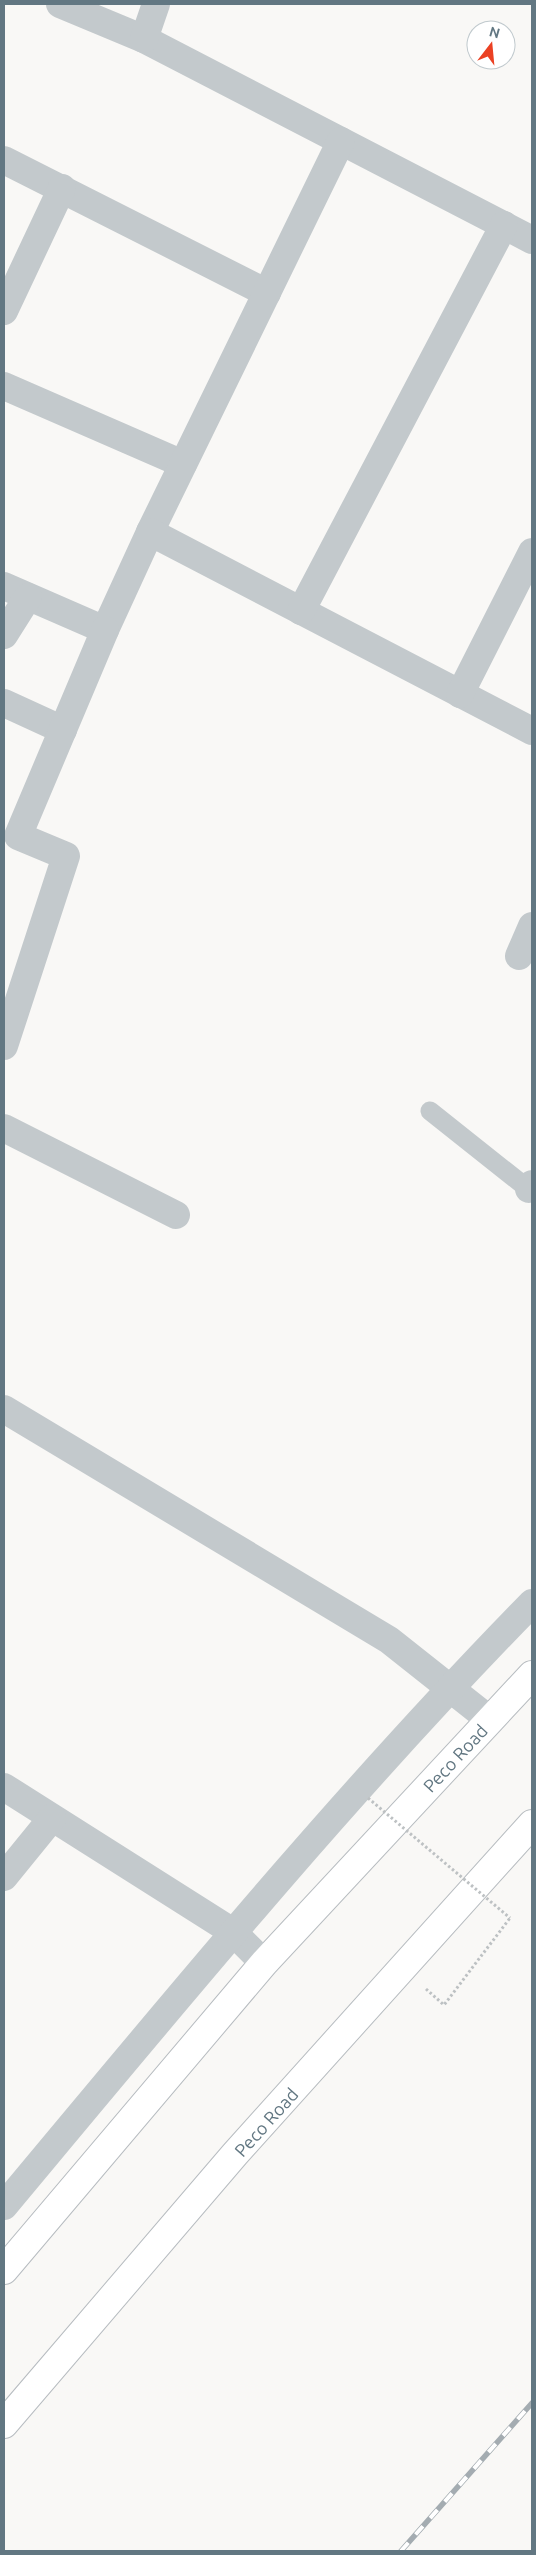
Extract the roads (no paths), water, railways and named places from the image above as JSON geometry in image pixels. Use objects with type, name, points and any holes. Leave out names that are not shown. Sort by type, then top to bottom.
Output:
[{"type":"main road","name":"Peco Road","points":[[4,2270],[264,1963],[532,1675]]},
{"type":"main road","name":"Peco Road","points":[[4,2424],[236,2154],[532,1824]]},
{"type":"street","points":[[60,4],[144,39],[532,240]]},
{"type":"street","points":[[144,39],[156,4]]},
{"type":"street","points":[[4,1046],[66,856],[18,836],[105,630],[150,532],[341,141]]},
{"type":"street","points":[[4,160],[267,293]]},
{"type":"street","points":[[4,311],[62,188]]},
{"type":"street","points":[[301,611],[504,225]]},
{"type":"street","points":[[4,386],[183,464]]},
{"type":"street","points":[[150,532],[532,731]]},
{"type":"street","points":[[460,694],[532,552]]},
{"type":"street","points":[[4,635],[16,591],[105,630]]},
{"type":"street","points":[[4,703],[63,730]]},
{"type":"street","points":[[518,956],[532,926]]},
{"type":"street","points":[[4,1128],[176,1215]]},
{"type":"street","points":[[4,1409],[389,1640],[490,1720]]},
{"type":"street","points":[[4,2206],[233,1932],[450,1687],[532,1603]]},
{"type":"street","points":[[4,1787],[233,1932],[264,1963]]},
{"type":"street","points":[[4,1878],[52,1818]]},
{"type":"lane","points":[[430,1111],[531,1188]]},
{"type":"railway","points":[[401,2551],[532,2403]]}]
